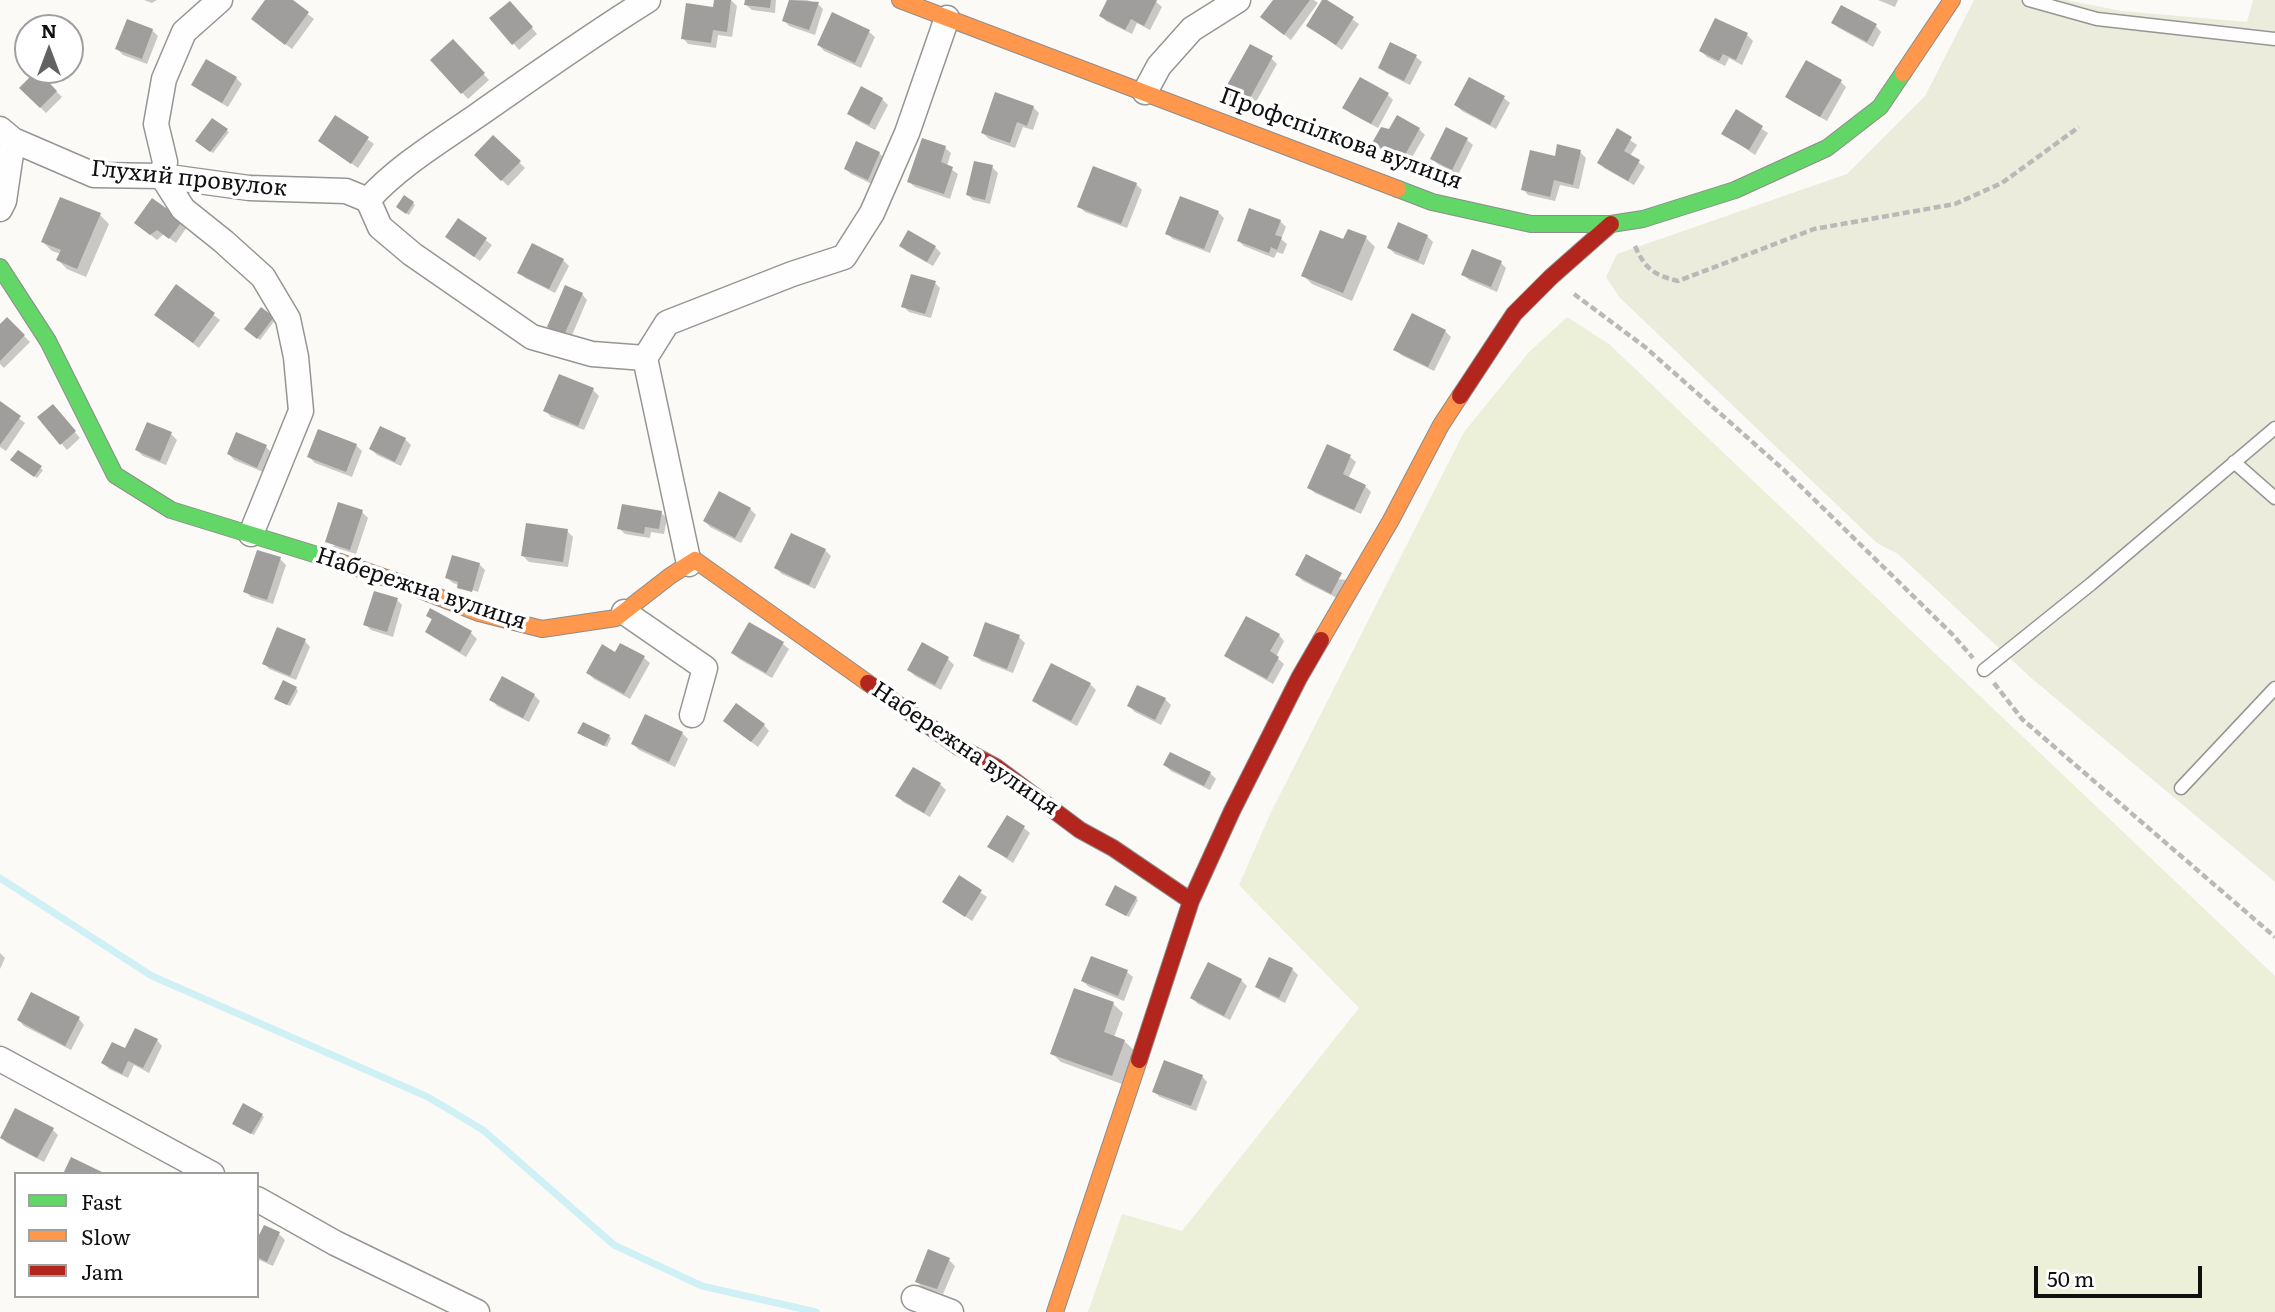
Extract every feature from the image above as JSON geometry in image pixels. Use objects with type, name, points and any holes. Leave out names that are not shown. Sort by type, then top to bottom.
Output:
[{"type":"street","points":[[220,0],[184,32],[164,79],[156,124],[165,162],[162,176],[183,209],[263,277],[288,319],[296,357],[302,411],[251,534]]},
{"type":"street","points":[[645,358],[592,354],[532,337],[412,254],[380,227],[368,200],[381,186],[452,132],[601,29],[648,0]]},
{"type":"street","name":"Профспілкова вулиця","points":[[900,0],[1432,202],[1531,224],[1618,223],[1643,219],[1735,190],[1827,148],[1880,107],[1952,0]]},
{"type":"street","points":[[1145,92],[1159,66],[1192,29],[1238,0]]},
{"type":"street","points":[[689,564],[645,358],[667,323],[792,274],[844,257],[872,213],[897,156],[947,18]]},
{"type":"street","points":[[0,209],[4,201],[7,135]]},
{"type":"street","name":"Глухий провулок","points":[[7,135],[94,174],[162,176],[249,188],[346,191],[368,200]]},
{"type":"street","points":[[1055,1312],[1191,901],[1232,811],[1299,678],[1391,520],[1441,425],[1514,314],[1551,276],[1618,223]]},
{"type":"street","name":"Набережна вулиця","points":[[0,267],[48,341],[115,475],[171,510],[418,589],[479,613],[542,629],[616,618],[695,560],[923,723],[957,746],[996,767],[1080,830],[1113,848],[1191,901]]},
{"type":"street","points":[[624,612],[705,668],[692,715]]},
{"type":"street","points":[[0,1059],[208,1172]]},
{"type":"street","points":[[259,1200],[335,1243],[477,1312]]},
{"type":"street","points":[[914,1298],[951,1312]]},
{"type":"lane","points":[[2029,0],[2097,19],[2275,39]]},
{"type":"lane","points":[[1984,670],[2091,584],[2275,428]]},
{"type":"lane","points":[[2234,461],[2275,498]]},
{"type":"lane","points":[[2181,788],[2270,702],[2275,688]]},
{"type":"path","points":[[1618,223],[1642,262],[1659,276],[1678,281],[1814,229],[1955,204],[2001,183],[2079,127]]},
{"type":"path","points":[[1551,276],[1646,348],[1784,470],[1952,634],[2022,719],[2275,937]]},
{"type":"green space","points":[[1974,0],[2066,0],[2122,11],[2247,22],[2253,0],[2275,0],[2275,882],[2030,677],[1898,554],[1877,543],[1620,298],[1606,277],[1617,254],[1847,174],[1925,96]]},
{"type":"green space","points":[[1567,317],[1609,344],[2275,976],[2275,1312],[1088,1312],[1122,1214],[1182,1231],[1359,1008],[1239,885],[1271,812],[1464,432],[1529,352]]},
{"type":"building","points":[[265,0],[293,0],[309,12],[285,45],[251,19]]},
{"type":"building","points":[[714,0],[731,0],[727,32],[713,30],[711,43],[681,39],[686,3],[713,7]]},
{"type":"building","points":[[745,0],[771,0],[770,8],[744,5]]},
{"type":"building","points":[[789,0],[819,2],[809,30],[782,21]]},
{"type":"building","points":[[1107,0],[1157,0],[1144,26],[1131,19],[1125,30],[1099,16]]},
{"type":"building","points":[[1273,0],[1310,0],[1284,35],[1260,17]]},
{"type":"building","points":[[1322,0],[1327,0],[1354,17],[1336,45],[1306,26]]},
{"type":"building","points":[[510,1],[533,27],[512,45],[489,18]]},
{"type":"building","points":[[1841,5],[1877,24],[1867,42],[1831,23]]},
{"type":"building","points":[[832,12],[870,30],[855,63],[817,45]]},
{"type":"building","points":[[1715,18],[1748,33],[1736,60],[1723,54],[1719,61],[1699,51]]},
{"type":"building","points":[[127,19],[153,29],[142,59],[115,49]]},
{"type":"building","points":[[453,39],[485,73],[461,94],[430,60]]},
{"type":"building","points":[[1390,42],[1417,55],[1404,81],[1378,68]]},
{"type":"building","points":[[1250,44],[1273,56],[1245,107],[1222,94]]},
{"type":"building","points":[[206,59],[237,77],[222,103],[191,85]]},
{"type":"building","points":[[1806,60],[1842,80],[1820,117],[1785,97]]},
{"type":"building","points":[[1360,77],[1389,93],[1371,124],[1342,108]]},
{"type":"building","points":[[1469,77],[1505,96],[1490,125],[1454,105]]},
{"type":"building","points":[[23,84],[50,84],[57,91],[40,108],[19,88]]},
{"type":"building","points":[[861,86],[883,98],[869,125],[847,114]]},
{"type":"building","points":[[995,92],[1034,106],[1027,126],[1017,122],[1010,143],[981,133]]},
{"type":"building","points":[[1736,109],[1763,126],[1749,150],[1721,134]]},
{"type":"building","points":[[335,115],[369,137],[351,164],[318,141]]},
{"type":"building","points":[[1397,115],[1420,128],[1402,160],[1372,143],[1381,127],[1389,129]]},
{"type":"building","points":[[212,118],[228,129],[210,152],[195,141]]},
{"type":"building","points":[[1446,127],[1468,138],[1452,170],[1430,159]]},
{"type":"building","points":[[1617,128],[1632,137],[1624,151],[1640,160],[1628,181],[1597,163]]},
{"type":"building","points":[[493,135],[521,161],[501,181],[474,155]]},
{"type":"building","points":[[922,138],[946,146],[941,162],[953,167],[944,194],[907,182]]},
{"type":"building","points":[[856,141],[880,152],[868,180],[844,169]]},
{"type":"building","points":[[1557,144],[1581,150],[1573,185],[1554,180],[1550,197],[1521,190],[1530,150],[1555,156]]},
{"type":"building","points":[[974,161],[993,165],[985,200],[966,195]]},
{"type":"building","points":[[1093,166],[1137,183],[1121,224],[1077,207]]},
{"type":"building","points":[[404,195],[414,202],[406,214],[396,207]]},
{"type":"building","points":[[1180,196],[1219,211],[1204,249],[1165,234]]},
{"type":"building","points":[[60,197],[101,213],[77,269],[56,260],[61,250],[41,242]]},
{"type":"building","points":[[152,198],[183,220],[169,239],[157,230],[150,235],[134,223]]},
{"type":"building","points":[[1249,208],[1281,220],[1275,235],[1282,237],[1277,250],[1271,247],[1269,253],[1237,241]]},
{"type":"building","points":[[458,218],[487,238],[474,257],[445,237]]},
{"type":"building","points":[[1398,222],[1428,235],[1418,261],[1387,248]]},
{"type":"building","points":[[1348,229],[1367,236],[1343,293],[1301,276],[1320,230],[1343,239]]},
{"type":"building","points":[[908,230],[936,246],[927,262],[899,246]]},
{"type":"building","points":[[532,243],[564,259],[549,289],[517,273]]},
{"type":"building","points":[[1472,249],[1502,261],[1491,287],[1461,275]]},
{"type":"building","points":[[911,274],[936,281],[925,314],[901,307]]},
{"type":"building","points":[[176,284],[215,313],[193,343],[154,315]]},
{"type":"building","points":[[565,285],[583,293],[564,335],[547,327]]},
{"type":"building","points":[[261,307],[274,317],[257,339],[244,329]]},
{"type":"building","points":[[1412,313],[1446,330],[1428,367],[1393,350]]},
{"type":"building","points":[[7,317],[25,335],[0,361],[0,324]]},
{"type":"building","points":[[559,374],[594,388],[578,426],[543,411]]},
{"type":"building","points":[[0,401],[21,416],[0,445]]},
{"type":"building","points":[[53,404],[76,431],[60,445],[37,417]]},
{"type":"building","points":[[147,422],[172,432],[160,461],[135,450]]},
{"type":"building","points":[[380,426],[406,438],[395,462],[369,449]]},
{"type":"building","points":[[318,429],[357,444],[346,472],[307,457]]},
{"type":"building","points":[[236,432],[267,445],[257,468],[227,454]]},
{"type":"building","points":[[1327,444],[1351,455],[1343,474],[1366,485],[1354,510],[1307,488]]},
{"type":"building","points":[[18,450],[42,466],[34,477],[10,460]]},
{"type":"building","points":[[719,491],[751,508],[735,538],[703,521]]},
{"type":"building","points":[[338,502],[363,510],[350,550],[325,542]]},
{"type":"building","points":[[622,504],[662,511],[659,529],[645,527],[644,534],[617,529]]},
{"type":"building","points":[[526,523],[568,529],[563,562],[521,556]]},
{"type":"building","points":[[791,533],[826,549],[809,585],[774,568]]},
{"type":"building","points":[[257,550],[281,557],[267,600],[243,592]]},
{"type":"building","points":[[1306,554],[1342,573],[1331,594],[1295,575]]},
{"type":"building","points":[[452,555],[480,563],[472,592],[457,588],[458,582],[445,578]]},
{"type":"building","points":[[374,591],[398,598],[387,632],[363,625]]},
{"type":"building","points":[[430,608],[472,631],[460,652],[425,632],[432,619],[426,616]]},
{"type":"building","points":[[1246,616],[1280,634],[1270,651],[1279,657],[1267,679],[1224,656]]},
{"type":"building","points":[[749,622],[784,642],[766,673],[731,653]]},
{"type":"building","points":[[985,622],[1020,635],[1007,669],[973,656]]},
{"type":"building","points":[[277,627],[306,639],[290,676],[262,664]]},
{"type":"building","points":[[922,642],[949,657],[935,685],[907,670]]},
{"type":"building","points":[[620,643],[645,656],[624,694],[586,673],[602,644],[615,652]]},
{"type":"building","points":[[1051,663],[1091,683],[1071,721],[1032,701]]},
{"type":"building","points":[[502,676],[535,694],[523,718],[489,700]]},
{"type":"building","points":[[283,680],[297,687],[287,705],[274,699]]},
{"type":"building","points":[[1137,685],[1166,698],[1155,720],[1127,706]]},
{"type":"building","points":[[736,703],[765,724],[751,742],[723,721]]},
{"type":"building","points":[[645,714],[683,732],[669,762],[631,744]]},
{"type":"building","points":[[583,722],[610,735],[604,746],[577,733]]},
{"type":"building","points":[[1170,752],[1211,772],[1204,786],[1163,765]]},
{"type":"building","points":[[913,767],[941,783],[924,813],[895,796]]},
{"type":"building","points":[[1007,815],[1025,826],[1007,858],[987,847]]},
{"type":"building","points":[[959,875],[982,890],[965,917],[942,902]]},
{"type":"building","points":[[1115,885],[1137,897],[1126,916],[1105,905]]},
{"type":"building","points":[[1091,956],[1128,970],[1118,996],[1081,981]]},
{"type":"building","points":[[1269,957],[1293,968],[1279,998],[1255,987]]},
{"type":"building","points":[[1208,962],[1242,979],[1224,1016],[1190,998]]},
{"type":"building","points":[[1074,988],[1114,1002],[1104,1032],[1125,1040],[1112,1076],[1050,1054]]},
{"type":"building","points":[[31,992],[80,1017],[65,1046],[17,1020]]},
{"type":"building","points":[[135,1028],[158,1039],[143,1068],[128,1061],[122,1074],[101,1063],[112,1042],[125,1048]]},
{"type":"building","points":[[1164,1060],[1203,1075],[1191,1106],[1152,1092]]},
{"type":"building","points":[[243,1103],[263,1114],[251,1134],[232,1124]]},
{"type":"building","points":[[15,1108],[54,1128],[37,1158],[0,1138]]},
{"type":"building","points":[[71,1157],[102,1172],[64,1172]]},
{"type":"building","points":[[264,1225],[280,1232],[267,1262],[259,1258],[259,1235]]},
{"type":"building","points":[[928,1249],[950,1258],[937,1289],[915,1282]]},
{"type":"waterway","points":[[0,878],[152,976],[428,1097],[483,1130],[614,1245],[702,1286],[816,1312]]},
{"type":"traffic: fast","points":[[1398,189],[1432,202],[1531,224],[1611,224],[1643,219],[1735,190],[1827,148],[1880,107],[1903,73]]},
{"type":"traffic: fast","points":[[0,267],[48,341],[115,475],[171,510],[340,562]]},
{"type":"traffic: slow","points":[[900,0],[1398,189]]},
{"type":"traffic: slow","points":[[1903,73],[1952,0]]},
{"type":"traffic: slow","points":[[1321,640],[1391,520],[1441,425],[1460,396]]},
{"type":"traffic: slow","points":[[340,562],[479,613],[542,629],[616,618],[695,560],[868,683]]},
{"type":"traffic: slow","points":[[1055,1312],[1139,1060]]},
{"type":"traffic: jam","points":[[1460,396],[1514,314],[1611,224]]},
{"type":"traffic: jam","points":[[1139,1060],[1191,901],[1232,811],[1321,640]]},
{"type":"traffic: jam","points":[[868,683],[957,746],[996,767],[1080,830],[1113,848],[1191,901]]}]
